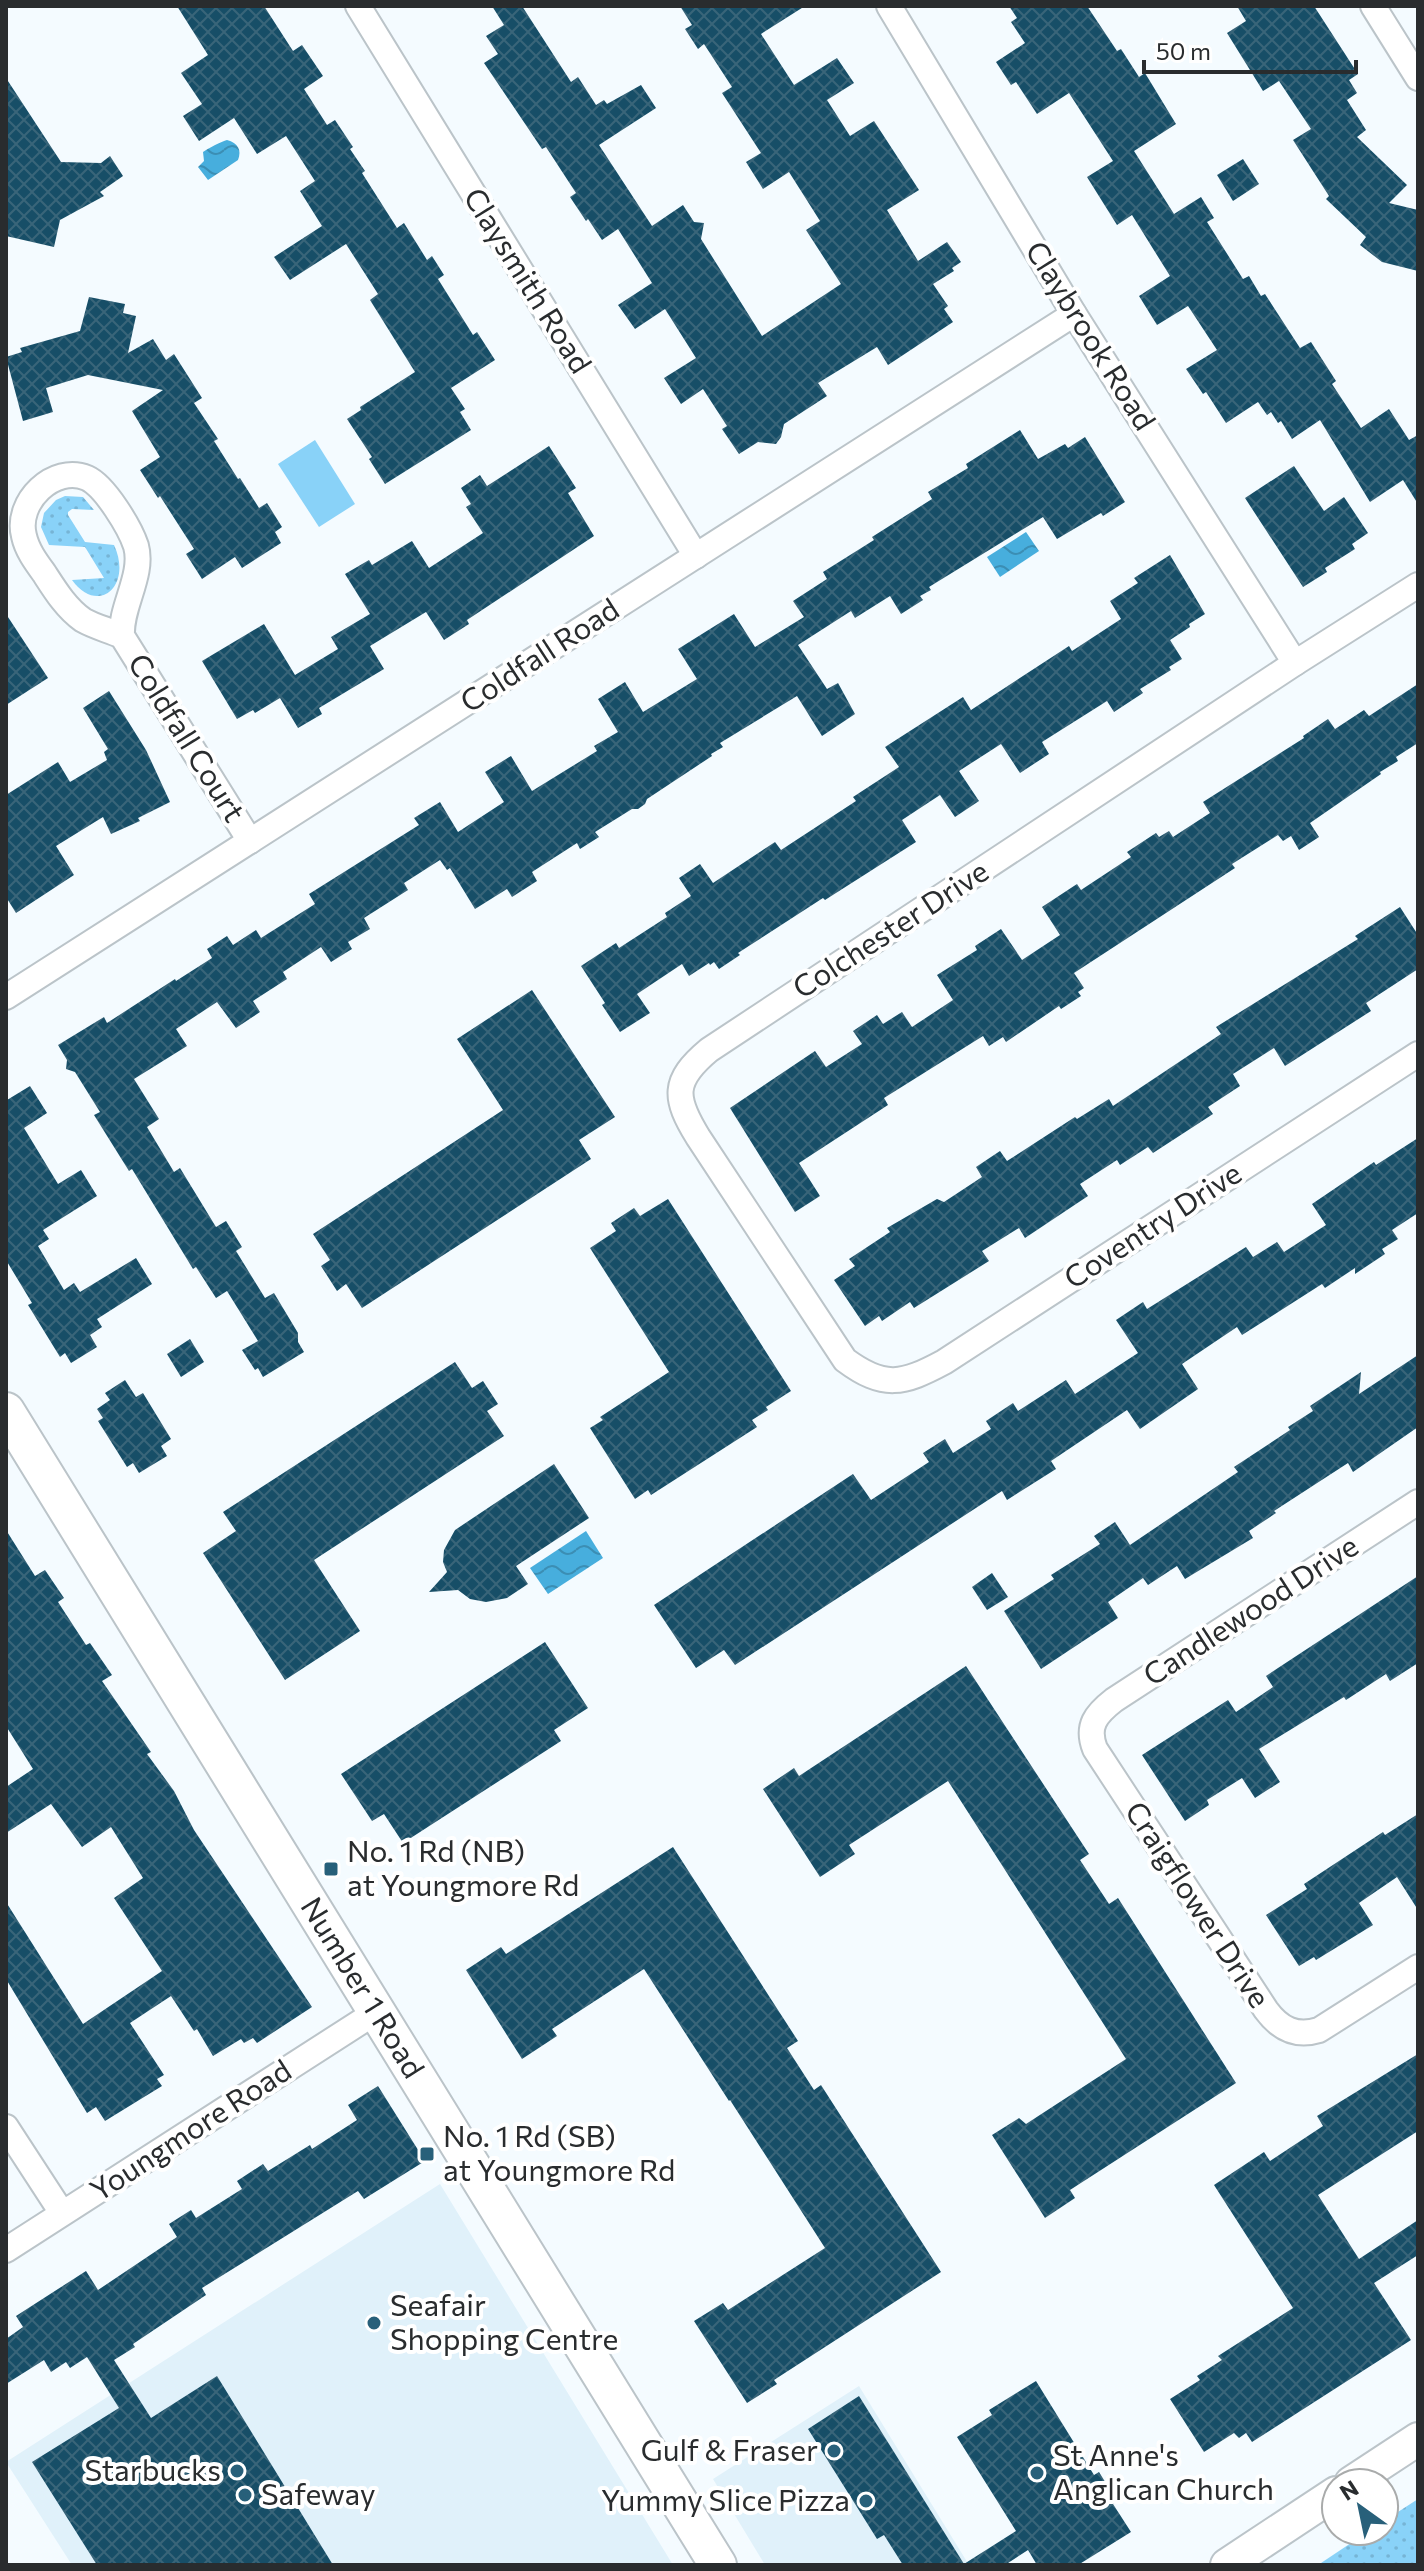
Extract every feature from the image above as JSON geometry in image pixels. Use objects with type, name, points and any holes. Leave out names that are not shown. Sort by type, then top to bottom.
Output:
[{"type":"main road","name":"Number 1 Road","points":[[6,1411],[718,2565]]},
{"type":"street","name":"Claysmith Road","points":[[358,6],[696,556]]},
{"type":"street","points":[[1373,6],[1418,78]]},
{"type":"street","name":"Claybrook Road","points":[[896,8],[1074,314],[1295,663]]},
{"type":"street","name":"Coldfall Road","points":[[6,997],[1074,314]]},
{"type":"street","name":"Coldfall Court","points":[[122,636],[95,626],[73,612],[55,590],[24,537],[24,517],[31,498],[49,482],[60,477],[84,477],[99,486],[112,502],[136,547],[135,570],[123,617],[122,636],[250,841]]},
{"type":"street","name":"Colchester Drive","points":[[882,1381],[862,1373],[845,1360],[830,1341],[686,1117],[679,1097],[681,1083],[691,1065],[722,1041],[1418,585]]},
{"type":"street","name":"Coventry Drive","points":[[882,1381],[901,1381],[918,1376],[944,1362],[1418,1054]]},
{"type":"street","name":"Candlewood Drive","points":[[1091,1727],[1100,1711],[1114,1700],[1418,1502]]},
{"type":"street","name":"Craigflower Drive","points":[[1091,1727],[1095,1749],[1266,2010],[1281,2027],[1300,2033],[1319,2030],[1418,1967]]},
{"type":"street","name":"Youngmore Road","points":[[6,2250],[376,2012]]},
{"type":"street","points":[[6,2127],[62,2213]]},
{"type":"street","points":[[1375,2467],[1418,2439]]},
{"type":"street","points":[[1227,2565],[1320,2504]]},
{"type":"shaded area","points":[[315,440],[355,504],[319,527],[278,464]]},
{"type":"shaded area","points":[[65,496],[83,497],[94,510],[72,509],[68,512],[85,542],[114,545],[119,573],[116,584],[102,596],[82,591],[72,580],[104,578],[85,547],[49,545],[41,527],[44,513],[56,500]]},
{"type":"shaded area","name":"Seafair Shopping Centre","points":[[440,2184],[673,2565],[72,2565],[6,2462]]},
{"type":"shaded area","points":[[859,2386],[969,2565],[765,2565],[713,2479]]},
{"type":"shaded area","points":[[1418,2499],[1418,2565],[1318,2565],[1345,2547],[1400,2547],[1400,2511]]},
{"type":"water","points":[[227,140],[238,147],[238,160],[208,180],[198,167],[204,161],[203,152]]},
{"type":"water","points":[[1026,532],[1039,551],[1000,577],[987,557]]},
{"type":"water","points":[[586,1531],[603,1558],[548,1594],[530,1568]]},
{"type":"building","points":[[177,6],[264,6],[293,51],[302,45],[323,76],[304,89],[327,125],[335,120],[353,147],[350,149],[365,171],[362,173],[397,228],[404,223],[427,260],[432,256],[444,275],[438,279],[473,335],[477,332],[495,360],[451,388],[465,409],[460,412],[471,430],[385,484],[369,459],[372,457],[347,419],[361,410],[360,407],[415,372],[370,300],[378,294],[346,244],[290,280],[274,257],[322,226],[300,191],[315,181],[286,136],[257,154],[234,118],[199,141],[183,116],[202,104],[181,73],[208,55]]},
{"type":"building","points":[[492,6],[522,6],[571,82],[578,77],[596,105],[604,100],[607,104],[641,85],[656,108],[599,145],[652,226],[683,205],[694,222],[704,223],[701,239],[762,336],[841,284],[806,230],[820,221],[789,172],[763,189],[746,162],[761,153],[722,93],[732,87],[704,44],[698,49],[685,29],[692,25],[680,6],[805,6],[761,34],[794,85],[837,58],[854,83],[827,100],[850,136],[874,121],[919,190],[887,210],[918,261],[947,242],[961,262],[952,268],[954,271],[933,284],[948,306],[944,309],[953,322],[888,365],[877,347],[818,383],[827,396],[784,424],[776,444],[758,442],[739,454],[722,429],[727,426],[703,389],[681,404],[664,378],[696,358],[665,309],[635,329],[618,305],[652,283],[618,229],[602,240],[588,219],[586,221],[570,197],[576,193],[484,63],[498,54],[486,36],[504,25]]},
{"type":"building","points":[[1009,6],[1087,6],[1139,77],[1145,73],[1176,124],[1134,151],[1174,214],[1201,197],[1214,218],[1207,222],[1243,279],[1249,276],[1261,296],[1265,294],[1300,348],[1311,342],[1336,381],[1332,384],[1361,428],[1389,409],[1409,440],[1418,435],[1418,504],[1403,480],[1370,502],[1320,420],[1292,439],[1281,421],[1278,423],[1271,412],[1267,415],[1258,402],[1226,423],[1186,369],[1217,350],[1188,306],[1157,325],[1139,296],[1170,276],[1132,215],[1117,225],[1087,177],[1113,161],[1069,93],[1037,114],[1016,82],[1011,85],[996,62],[1025,43],[1011,22],[1017,18]]},
{"type":"building","points":[[1237,6],[1314,6],[1358,74],[1349,80],[1357,93],[1347,100],[1366,130],[1357,137],[1407,185],[1389,203],[1418,210],[1418,271],[1382,262],[1360,245],[1366,237],[1326,199],[1329,196],[1293,140],[1311,129],[1279,81],[1263,91],[1227,33],[1246,21]]},
{"type":"building","points":[[6,78],[61,162],[101,163],[110,156],[123,176],[100,192],[104,196],[60,220],[54,247],[6,236]]},
{"type":"building","points":[[1243,159],[1259,184],[1233,201],[1217,175]]},
{"type":"building","points":[[89,297],[125,304],[123,313],[136,316],[128,353],[153,339],[166,360],[174,354],[202,398],[194,403],[218,439],[214,441],[259,508],[267,503],[282,527],[275,532],[281,543],[242,568],[235,557],[202,579],[186,554],[194,549],[140,470],[160,457],[132,411],[163,390],[88,375],[46,388],[53,412],[23,421],[6,357],[22,352],[20,348],[80,331]]},
{"type":"building","points":[[1020,430],[1038,459],[1065,444],[1068,448],[1085,437],[1125,502],[1057,539],[1043,517],[929,587],[931,590],[920,596],[923,600],[901,614],[890,596],[855,618],[851,611],[798,645],[827,689],[838,683],[855,714],[822,736],[797,696],[720,743],[723,747],[712,756],[647,799],[638,809],[632,809],[595,832],[599,837],[580,849],[577,843],[532,872],[537,881],[512,897],[507,889],[475,909],[450,868],[447,870],[440,860],[404,883],[408,890],[364,918],[370,929],[348,942],[352,949],[331,962],[321,947],[283,972],[287,979],[253,1001],[260,1012],[236,1028],[217,1002],[176,1029],[187,1046],[134,1079],[159,1119],[147,1127],[174,1172],[180,1168],[216,1227],[226,1221],[242,1247],[236,1251],[265,1298],[274,1293],[298,1333],[298,1342],[304,1352],[263,1377],[242,1350],[258,1341],[227,1291],[216,1298],[196,1267],[193,1269],[132,1169],[129,1171],[94,1115],[100,1112],[75,1072],[66,1069],[67,1060],[58,1045],[104,1017],[107,1023],[212,958],[207,949],[227,936],[233,945],[256,930],[261,938],[315,904],[309,894],[419,825],[414,818],[440,802],[458,832],[504,802],[485,772],[511,756],[532,791],[597,751],[594,746],[618,732],[598,699],[625,682],[643,712],[697,679],[678,649],[734,614],[755,647],[804,617],[793,601],[827,579],[823,572],[932,499],[928,492],[968,468],[966,464]]},
{"type":"building","points":[[549,446],[576,488],[568,493],[594,536],[467,620],[469,624],[444,640],[426,612],[370,646],[384,669],[319,708],[322,714],[298,728],[280,698],[255,713],[253,710],[237,719],[202,661],[264,624],[295,675],[338,649],[331,637],[370,614],[345,574],[369,560],[372,565],[412,541],[429,568],[483,533],[466,507],[471,504],[461,488],[480,475],[487,486]]},
{"type":"building","points":[[1294,466],[1324,511],[1344,497],[1368,533],[1352,544],[1355,549],[1303,587],[1245,498]]},
{"type":"building","points":[[1170,555],[1205,614],[1170,640],[1182,659],[1169,667],[1171,670],[1140,689],[1143,693],[1114,712],[1107,701],[1042,742],[1049,754],[1020,773],[1001,744],[959,771],[979,801],[955,817],[940,795],[902,820],[916,842],[825,900],[823,898],[738,953],[740,955],[719,969],[714,962],[709,963],[689,976],[682,964],[637,994],[650,1013],[620,1032],[581,966],[616,943],[619,948],[667,917],[665,913],[691,896],[679,878],[700,864],[713,883],[775,842],[781,850],[856,801],[853,797],[899,767],[885,747],[963,697],[971,710],[1069,646],[1072,651],[1121,619],[1110,601],[1138,583],[1134,578]]},
{"type":"building","points":[[6,614],[48,678],[6,705]]},
{"type":"building","points":[[1418,684],[1418,743],[1396,757],[1398,761],[1381,774],[1310,823],[1319,837],[1299,850],[1291,836],[1283,841],[1278,835],[1232,864],[1235,868],[1074,973],[1084,988],[1078,992],[1081,996],[1061,1009],[1059,1006],[1006,1042],[1003,1037],[989,1046],[983,1036],[884,1098],[888,1105],[799,1163],[820,1196],[795,1212],[730,1108],[815,1051],[826,1067],[862,1044],[853,1031],[877,1015],[883,1024],[902,1012],[912,1027],[953,1000],[937,975],[977,950],[975,946],[1001,929],[1022,960],[1060,935],[1042,907],[1077,884],[1081,890],[1131,857],[1127,852],[1156,833],[1159,837],[1169,831],[1173,837],[1210,813],[1203,802],[1304,738],[1328,719],[1335,729],[1364,710],[1369,716]]},
{"type":"building","points":[[109,691],[146,750],[170,802],[111,834],[103,817],[56,846],[74,875],[16,913],[6,897],[6,795],[58,762],[70,782],[107,760],[104,752],[108,749],[83,708]]},
{"type":"building","points":[[1400,907],[1418,935],[1418,969],[1366,1003],[1371,1011],[1285,1066],[1274,1048],[1233,1074],[1240,1086],[1208,1107],[1213,1114],[1153,1153],[1148,1147],[1120,1165],[1117,1160],[1080,1184],[1088,1196],[1025,1238],[1019,1228],[982,1251],[989,1261],[914,1308],[910,1302],[882,1321],[879,1316],[865,1326],[834,1280],[855,1266],[849,1259],[890,1232],[887,1228],[937,1199],[944,1202],[982,1177],[976,1167],[1000,1151],[1007,1161],[1109,1099],[1113,1106],[1221,1034],[1216,1027],[1358,939],[1355,936]]},
{"type":"building","points":[[532,990],[615,1117],[579,1140],[591,1159],[362,1308],[346,1284],[337,1291],[321,1266],[330,1260],[313,1234],[503,1110],[457,1039]]},
{"type":"building","points":[[30,1086],[47,1113],[24,1128],[58,1184],[81,1170],[97,1196],[43,1230],[49,1239],[38,1246],[64,1290],[74,1283],[80,1292],[136,1258],[152,1284],[97,1319],[102,1327],[90,1335],[97,1347],[71,1363],[65,1353],[60,1357],[28,1305],[32,1303],[6,1260],[6,1098]]},
{"type":"building","points":[[1418,1138],[1418,1213],[1392,1230],[1398,1239],[1382,1249],[1385,1254],[1355,1274],[1355,1268],[1325,1288],[1322,1284],[1242,1335],[1237,1327],[1182,1364],[1198,1389],[1140,1429],[1127,1410],[1051,1461],[1056,1469],[1007,1500],[1002,1491],[735,1665],[724,1650],[696,1668],[654,1605],[853,1474],[871,1500],[929,1462],[923,1453],[945,1439],[953,1453],[991,1429],[986,1421],[1013,1403],[1018,1411],[1066,1380],[1075,1394],[1138,1353],[1116,1320],[1143,1302],[1147,1309],[1246,1247],[1253,1257],[1277,1242],[1284,1252],[1326,1225],[1312,1204],[1374,1162],[1376,1165]]},
{"type":"building","points":[[668,1199],[791,1391],[752,1420],[757,1427],[651,1495],[648,1490],[635,1499],[590,1428],[603,1420],[600,1417],[669,1372],[590,1248],[616,1231],[611,1223],[634,1208],[640,1216]]},
{"type":"building","points":[[190,1339],[204,1362],[181,1377],[167,1354]]},
{"type":"building","points":[[1418,1355],[1418,1427],[1353,1472],[1348,1463],[1274,1511],[1276,1513],[1249,1531],[1253,1538],[1185,1579],[1177,1566],[1148,1585],[1143,1578],[1108,1602],[1118,1618],[1041,1669],[1004,1611],[1054,1579],[1051,1575],[1100,1544],[1094,1536],[1115,1522],[1130,1545],[1238,1472],[1234,1467],[1290,1430],[1288,1427],[1313,1411],[1310,1406],[1361,1372],[1359,1394]]},
{"type":"building","points":[[455,1362],[472,1388],[483,1381],[498,1404],[487,1411],[504,1436],[314,1560],[360,1631],[285,1680],[203,1553],[236,1531],[223,1512]]},
{"type":"building","points":[[125,1380],[136,1397],[143,1393],[171,1439],[161,1446],[167,1456],[139,1473],[133,1463],[127,1467],[98,1421],[103,1418],[97,1409],[110,1400],[105,1393]]},
{"type":"building","points":[[554,1464],[589,1518],[516,1566],[528,1584],[507,1598],[486,1602],[470,1599],[458,1590],[429,1592],[447,1572],[443,1562],[444,1550],[455,1530]]},
{"type":"building","points":[[6,1530],[35,1576],[45,1570],[64,1598],[58,1602],[86,1645],[90,1643],[112,1675],[102,1681],[151,1752],[147,1754],[174,1791],[194,1830],[312,2007],[257,2043],[253,2038],[244,2043],[241,2039],[213,2056],[171,1996],[130,2023],[164,2075],[157,2079],[162,2086],[105,2121],[96,2107],[87,2113],[6,1979],[6,1902],[83,2024],[162,1971],[114,1898],[143,1878],[111,1827],[82,1847],[51,1804],[6,1833],[6,1787],[33,1769],[6,1726]]},
{"type":"building","points":[[992,1573],[1008,1597],[987,1610],[972,1587]]},
{"type":"building","points":[[1418,1576],[1418,1663],[1390,1681],[1386,1674],[1259,1749],[1280,1782],[1255,1798],[1242,1778],[1207,1800],[1209,1805],[1185,1821],[1142,1755],[1228,1700],[1236,1712],[1273,1687],[1266,1676]]},
{"type":"building","points":[[545,1642],[588,1708],[554,1730],[561,1741],[403,1843],[384,1814],[372,1821],[341,1774]]},
{"type":"building","points":[[966,1666],[1089,1854],[1080,1860],[1109,1904],[1118,1898],[1236,2083],[1070,2190],[1075,2198],[1045,2218],[992,2135],[1019,2118],[1026,2124],[1126,2059],[948,1781],[849,1845],[855,1854],[820,1877],[763,1789],[794,1768],[799,1776]]},
{"type":"building","points":[[1418,1814],[1418,1910],[1397,1877],[1359,1903],[1373,1925],[1316,1960],[1314,1957],[1299,1966],[1266,1915],[1307,1889],[1304,1884],[1383,1832],[1385,1835]]},
{"type":"building","points":[[673,1847],[798,2041],[787,2048],[814,2090],[821,2085],[941,2272],[774,2380],[777,2384],[747,2403],[694,2321],[723,2303],[728,2310],[825,2248],[730,2100],[644,1969],[552,2029],[557,2036],[522,2059],[466,1970],[501,1947],[506,1954]]},
{"type":"building","points":[[1418,2054],[1418,2131],[1318,2195],[1359,2259],[1418,2220],[1418,2255],[1374,2283],[1411,2340],[1252,2442],[1246,2433],[1239,2438],[1234,2433],[1204,2452],[1170,2399],[1200,2380],[1197,2376],[1222,2360],[1218,2356],[1293,2308],[1214,2185],[1264,2152],[1270,2161],[1323,2126],[1317,2116]]},
{"type":"building","points":[[378,2086],[425,2161],[364,2199],[358,2191],[202,2288],[206,2295],[114,2360],[151,2418],[217,2376],[333,2565],[97,2565],[32,2462],[119,2408],[87,2357],[70,2368],[66,2362],[51,2372],[44,2360],[6,2384],[6,2339],[23,2327],[16,2316],[86,2271],[98,2290],[177,2237],[169,2224],[191,2210],[196,2218],[242,2189],[237,2181],[263,2164],[268,2171],[310,2145],[312,2149],[357,2120],[348,2105]]},
{"type":"building","points":[[1036,2381],[1094,2475],[1099,2472],[1117,2501],[1113,2504],[1131,2532],[1078,2565],[1037,2565],[1028,2550],[1005,2565],[903,2565],[884,2535],[877,2539],[808,2429],[859,2396],[964,2564],[1016,2531],[957,2437],[992,2415],[989,2410]]},
{"type":"place","name":"No. 1 Rd (NB) at Youngmore Rd","points":[[331,1869]]},
{"type":"place","name":"No. 1 Rd (SB) at Youngmore Rd","points":[[427,2154]]},
{"type":"place","name":"Seafair Shopping Centre","points":[[374,2323]]},
{"type":"place","name":"Gulf & Fraser","points":[[834,2451]]},
{"type":"place","name":"Starbucks","points":[[237,2471]]},
{"type":"place","name":"St Anne's Anglican Church","points":[[1037,2473]]},
{"type":"place","name":"Safeway","points":[[245,2495]]},
{"type":"place","name":"Yummy Slice Pizza","points":[[866,2501]]}]
